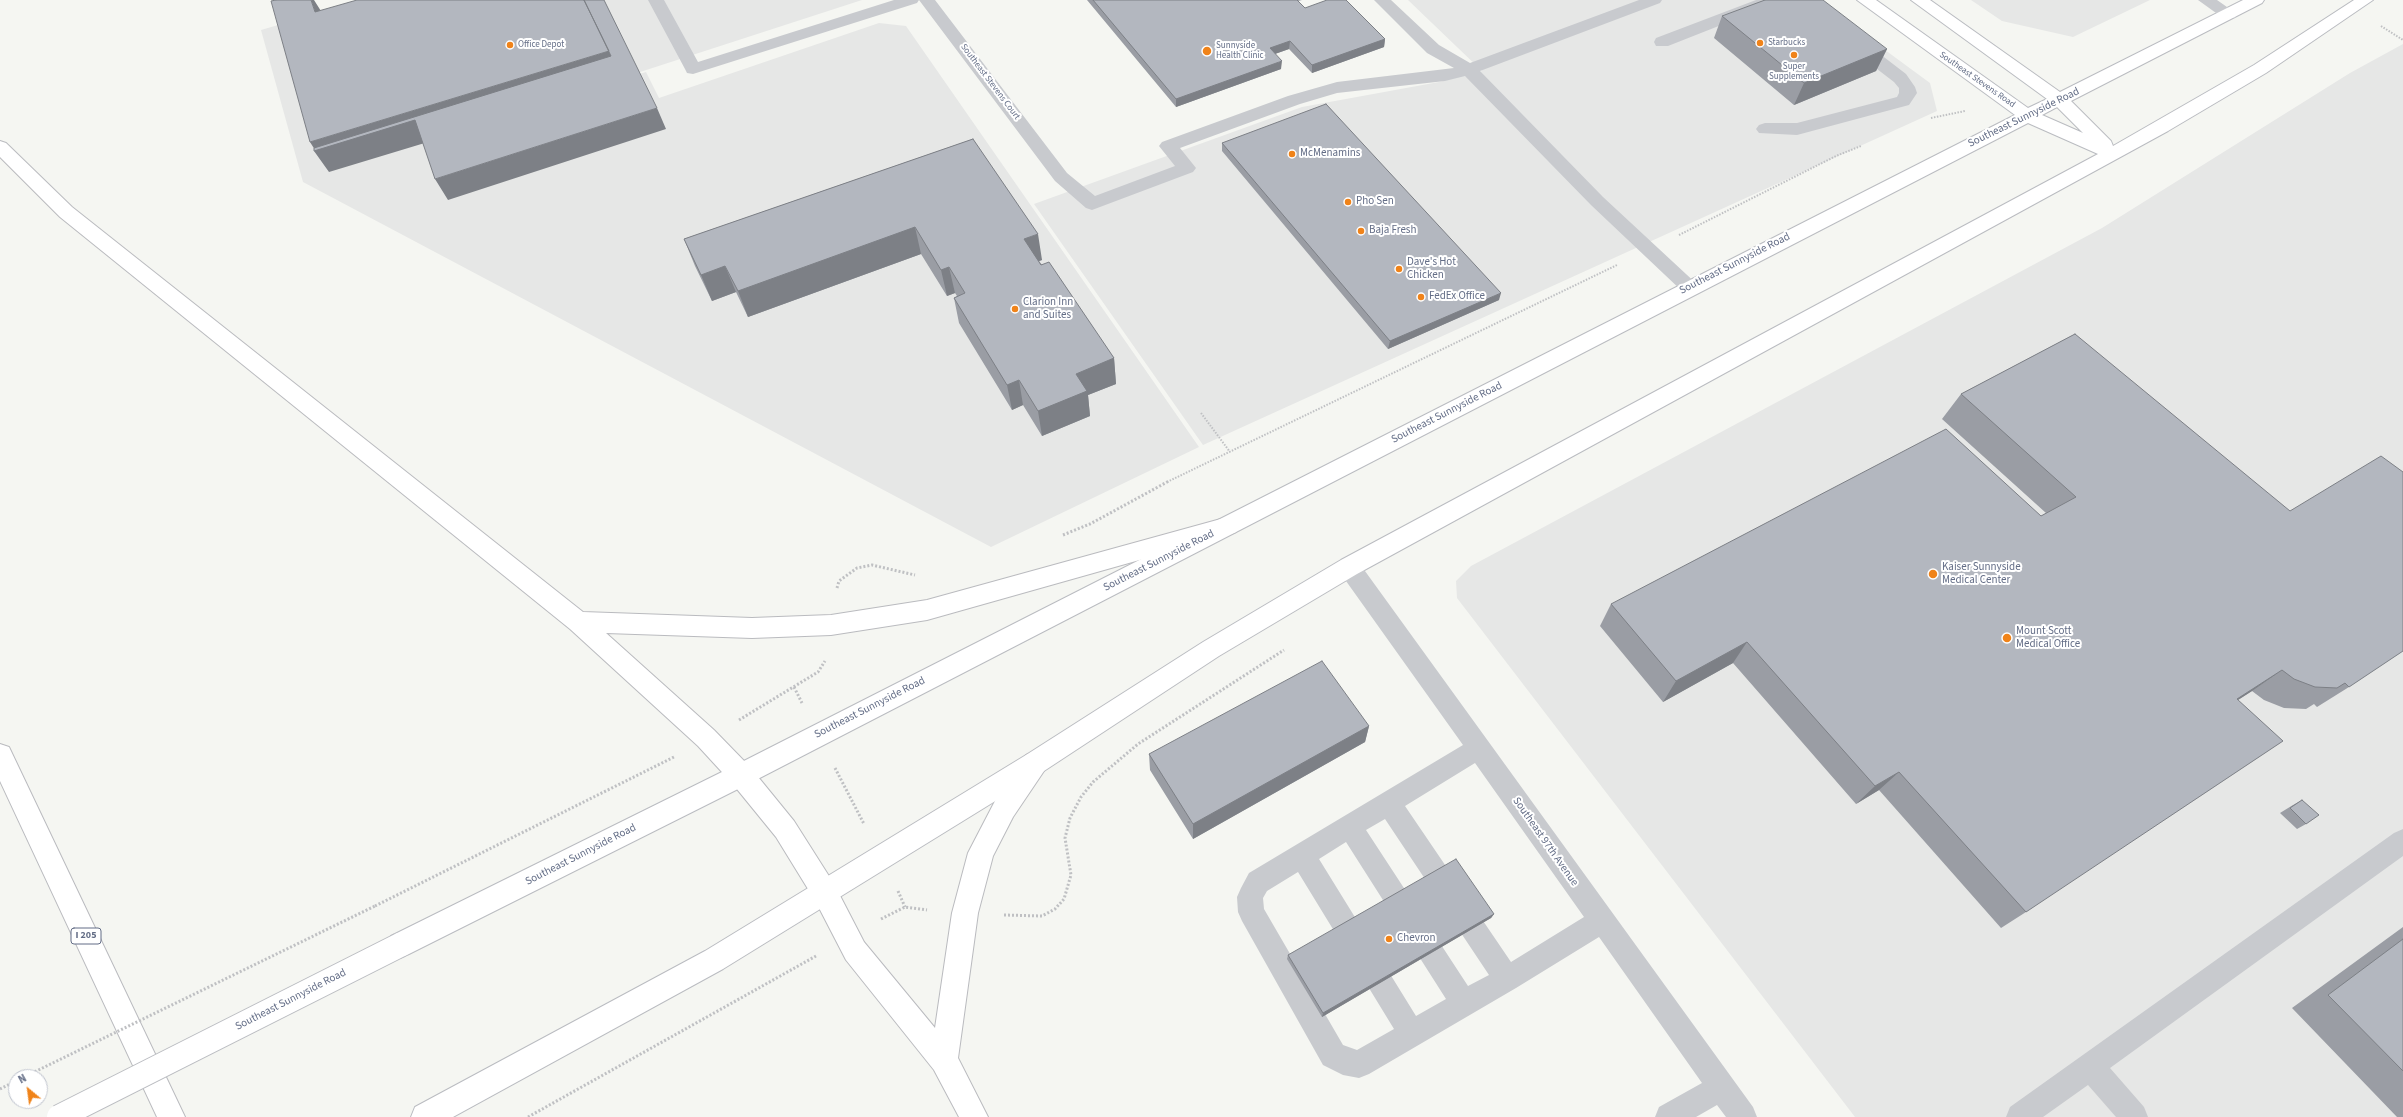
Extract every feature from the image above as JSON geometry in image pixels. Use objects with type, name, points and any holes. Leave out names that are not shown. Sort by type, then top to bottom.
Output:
[{"type":"main road","name":"Southeast Stevens Road","points":[[1865,0],[2028,116],[2112,153]]},
{"type":"main road","points":[[1919,0],[2060,100],[2112,153]]},
{"type":"main road","name":"Southeast Sunnyside Road","points":[[59,1117],[741,775],[1228,526],[1690,287],[2256,0]]},
{"type":"main road","points":[[425,1117],[714,960],[1035,763],[1211,649],[1348,567],[2112,153],[2260,69],[2365,0]]},
{"type":"main road","points":[[0,147],[66,212],[297,400],[578,622],[706,738],[741,775],[785,829],[825,893],[855,951],[944,1060],[974,1117]]},
{"type":"main road","points":[[578,622],[752,628],[831,625],[927,610],[1228,526]]},
{"type":"main road","name":"I 205","points":[[0,755],[171,1117]]},
{"type":"main road","points":[[944,1060],[965,914],[981,853],[1004,809],[1035,763]]},
{"type":"street","points":[[656,0],[693,69],[911,0]]},
{"type":"street","name":"Southeast Stevens Court","points":[[927,0],[1061,177],[1092,204],[1187,168],[1168,146],[1294,100],[1337,88],[1445,76],[1468,69]]},
{"type":"street","points":[[1382,0],[1433,49],[1468,69],[1597,201],[1690,287]]},
{"type":"street","points":[[1468,69],[1490,63],[1654,0]]},
{"type":"street","points":[[1662,42],[1771,0]]},
{"type":"street","points":[[2206,0],[2229,14]]},
{"type":"street","points":[[1765,129],[1797,129],[1903,101],[1908,93],[1907,87],[1900,78],[1844,34]]},
{"type":"street","name":"Southeast 97th Avenue","points":[[1348,567],[1743,1117]]},
{"type":"street","points":[[1478,748],[1389,804],[1258,882],[1250,897],[1251,912],[1333,1055],[1343,1061],[1359,1064],[1507,979],[1602,921]]},
{"type":"street","points":[[1389,804],[1507,979]]},
{"type":"street","points":[[1350,827],[1464,1004]]},
{"type":"street","points":[[2020,1117],[2403,842]]},
{"type":"street","points":[[1303,856],[1412,1034]]},
{"type":"street","points":[[2091,1067],[2134,1117]]},
{"type":"street","points":[[1669,1117],[1721,1086]]},
{"type":"path","points":[[1926,120],[1933,117]]},
{"type":"path","points":[[1062,535],[1090,524],[1155,488],[1649,250],[1836,156],[1864,145]]},
{"type":"path","points":[[1201,413],[1230,452]]},
{"type":"path","points":[[835,592],[839,581],[857,568],[872,565],[919,576]]},
{"type":"path","points":[[1018,916],[1042,916],[1055,909],[1064,899],[1071,875],[1065,838],[1070,818],[1081,797],[1093,782],[1138,744],[1284,650]]},
{"type":"path","points":[[754,711],[818,672],[826,660]]},
{"type":"path","points":[[794,687],[804,705]]},
{"type":"path","points":[[40,1069],[655,768]]},
{"type":"path","points":[[841,778],[866,828]]},
{"type":"path","points":[[896,886],[905,907]]},
{"type":"path","points":[[885,917],[905,907],[924,910]]},
{"type":"path","points":[[528,1117],[813,957]]},
{"type":"shaded area","points":[[364,0],[862,0],[409,147],[646,72],[659,98],[879,23],[906,26],[1199,447],[991,547],[303,182],[261,30]]},
{"type":"shaded area","points":[[1408,0],[1817,0],[1930,83],[1937,111],[1203,445],[1034,204],[1302,107],[1439,82],[1482,71]]},
{"type":"shaded area","points":[[1971,0],[2150,0],[2073,37],[2002,21]]},
{"type":"shaded area","name":"Kaiser Sunnyside Medical Center","points":[[2403,44],[2403,1117],[1855,1117],[1457,598],[1456,581],[1471,566],[2102,228],[2350,73]]},
{"type":"building","points":[[311,0],[315,12],[357,0],[584,0],[609,51],[310,142],[271,1]]},
{"type":"building","points":[[584,0],[604,0],[657,108],[435,179],[415,120],[314,151],[314,148],[611,56]]},
{"type":"building","points":[[1093,0],[1297,0],[1305,8],[1327,0],[1346,0],[1385,39],[1312,65],[1290,41],[1270,48],[1282,61],[1176,99]]},
{"type":"building","points":[[1765,0],[1823,0],[1887,49],[1804,83],[1722,16]]},
{"type":"building","points":[[1326,104],[1501,293],[1390,341],[1222,143]]},
{"type":"building","name":"Clarion Inn and Suites","points":[[973,139],[1038,234],[1024,239],[1041,265],[1049,262],[1114,358],[1076,374],[1087,391],[1038,411],[1019,380],[1007,385],[954,298],[965,293],[949,267],[941,270],[915,227],[738,291],[725,266],[701,275],[684,239]]},
{"type":"building","name":"Mount Scott Medical Office","points":[[2075,334],[2290,511],[2381,456],[2403,472],[2403,651],[2349,687],[2345,683],[2337,688],[2315,687],[2294,679],[2282,670],[2237,699],[2283,741],[2026,912],[1899,772],[1875,786],[1747,642],[1676,681],[1611,604],[1946,429],[2041,516],[2076,497],[1961,394]]},
{"type":"building","points":[[1322,661],[1369,726],[1193,824],[1149,754]]},
{"type":"building","points":[[2302,800],[2319,815],[2306,824],[2290,808]]},
{"type":"building","name":"Chevron","points":[[1456,859],[1494,914],[1323,1013],[1288,955]]},
{"type":"building","points":[[2403,939],[2403,1071],[2328,995]]},
{"type":"place","name":"Starbucks","points":[[1760,43]]},
{"type":"place","name":"Office Depot","points":[[510,45]]},
{"type":"place","name":"Sunnyside Health Clinic","points":[[1207,51]]},
{"type":"place","name":"Super Supplements","points":[[1794,55]]},
{"type":"place","name":"McMenamins","points":[[1292,154]]},
{"type":"place","name":"Pho Sen","points":[[1348,202]]},
{"type":"place","name":"Baja Fresh","points":[[1361,231]]},
{"type":"place","name":"Dave's Hot Chicken","points":[[1399,269]]},
{"type":"place","name":"FedEx Office","points":[[1421,297]]},
{"type":"place","name":"Clarion Inn and Suites","points":[[1015,309]]},
{"type":"place","name":"Kaiser Sunnyside Medical Center","points":[[1933,574]]},
{"type":"place","name":"Mount Scott Medical Office","points":[[2007,638]]},
{"type":"place","name":"Chevron","points":[[1389,939]]}]
